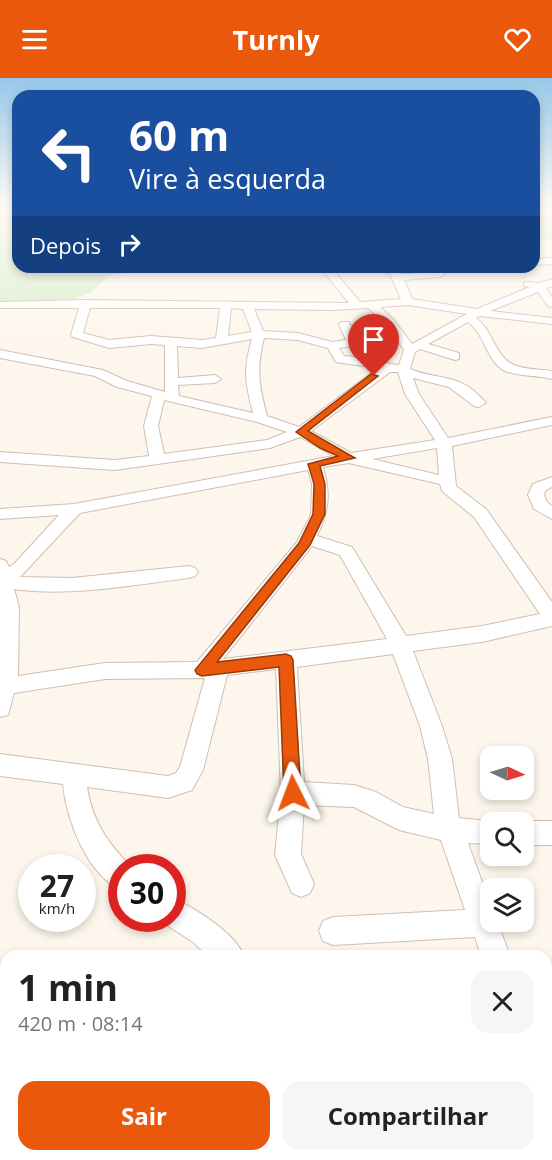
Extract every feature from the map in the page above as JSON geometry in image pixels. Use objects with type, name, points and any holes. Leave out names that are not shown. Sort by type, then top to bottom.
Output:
[{"type":"street","points":[[331,273],[365,305],[390,322],[414,347],[455,356]]},
{"type":"street","points":[[392,273],[397,277],[408,302]]},
{"type":"street","points":[[397,277],[440,275]]},
{"type":"street","points":[[514,282],[544,284]]},
{"type":"street","points":[[544,284],[552,304]]},
{"type":"street","points":[[6,686],[105,671],[210,669],[286,660],[482,634],[552,618],[480,513],[448,489],[444,442],[412,394],[404,371],[414,347],[473,315],[544,284]]},
{"type":"street","points":[[0,305],[86,303],[247,306],[365,305],[429,298],[473,315],[552,321]]},
{"type":"street","points":[[86,303],[77,335],[108,360],[166,396],[261,419],[301,432],[349,458],[446,481]]},
{"type":"street","points":[[222,340],[226,305]]},
{"type":"street","points":[[247,306],[259,334],[252,360],[251,380],[261,419]]},
{"type":"street","points":[[473,315],[502,363],[509,368],[543,369]]},
{"type":"street","points":[[142,338],[202,344],[259,334],[298,337],[332,346],[353,342],[345,324]]},
{"type":"street","points":[[3,359],[108,360],[142,338],[188,333]]},
{"type":"street","points":[[158,459],[152,443],[150,426],[172,382],[171,342]]},
{"type":"street","points":[[332,346],[340,359],[377,363],[387,368],[446,380],[464,387],[479,403]]},
{"type":"street","points":[[0,457],[115,465],[270,444],[301,432],[387,368]]},
{"type":"street","points":[[172,382],[215,379]]},
{"type":"street","points":[[0,514],[74,509],[552,421]]},
{"type":"street","points":[[0,765],[168,787],[184,782],[191,770],[210,669],[307,539],[319,514],[320,484],[314,464]]},
{"type":"street","points":[[552,482],[539,487],[536,495],[540,505],[552,514]]},
{"type":"street","points":[[1,576],[20,568],[74,509]]},
{"type":"street","points":[[307,539],[346,551],[400,644],[431,726],[440,759],[447,822],[480,915]]},
{"type":"street","points":[[1,576],[28,584],[82,583],[189,572]]},
{"type":"street","points":[[0,708],[6,686],[9,607],[1,576]]},
{"type":"street","points":[[286,660],[293,793],[288,855],[301,884]]},
{"type":"street","points":[[74,775],[76,803],[87,831],[108,863]]},
{"type":"street","points":[[293,793],[354,796],[367,800],[399,818],[450,830],[480,832]]},
{"type":"street","points":[[534,833],[552,834]]},
{"type":"street","points":[[186,921],[223,950]]},
{"type":"street","points":[[333,931],[480,923]]},
{"type":"street","points":[[487,932],[494,950]]},
{"type":"green space","points":[[0,258],[12,258],[12,273],[128,273],[110,275],[91,292],[70,301],[0,303]]},
{"type":"route","points":[[293,793],[286,660],[202,670],[304,545],[319,514],[320,484],[314,464],[349,458],[301,432],[374,376]]}]
